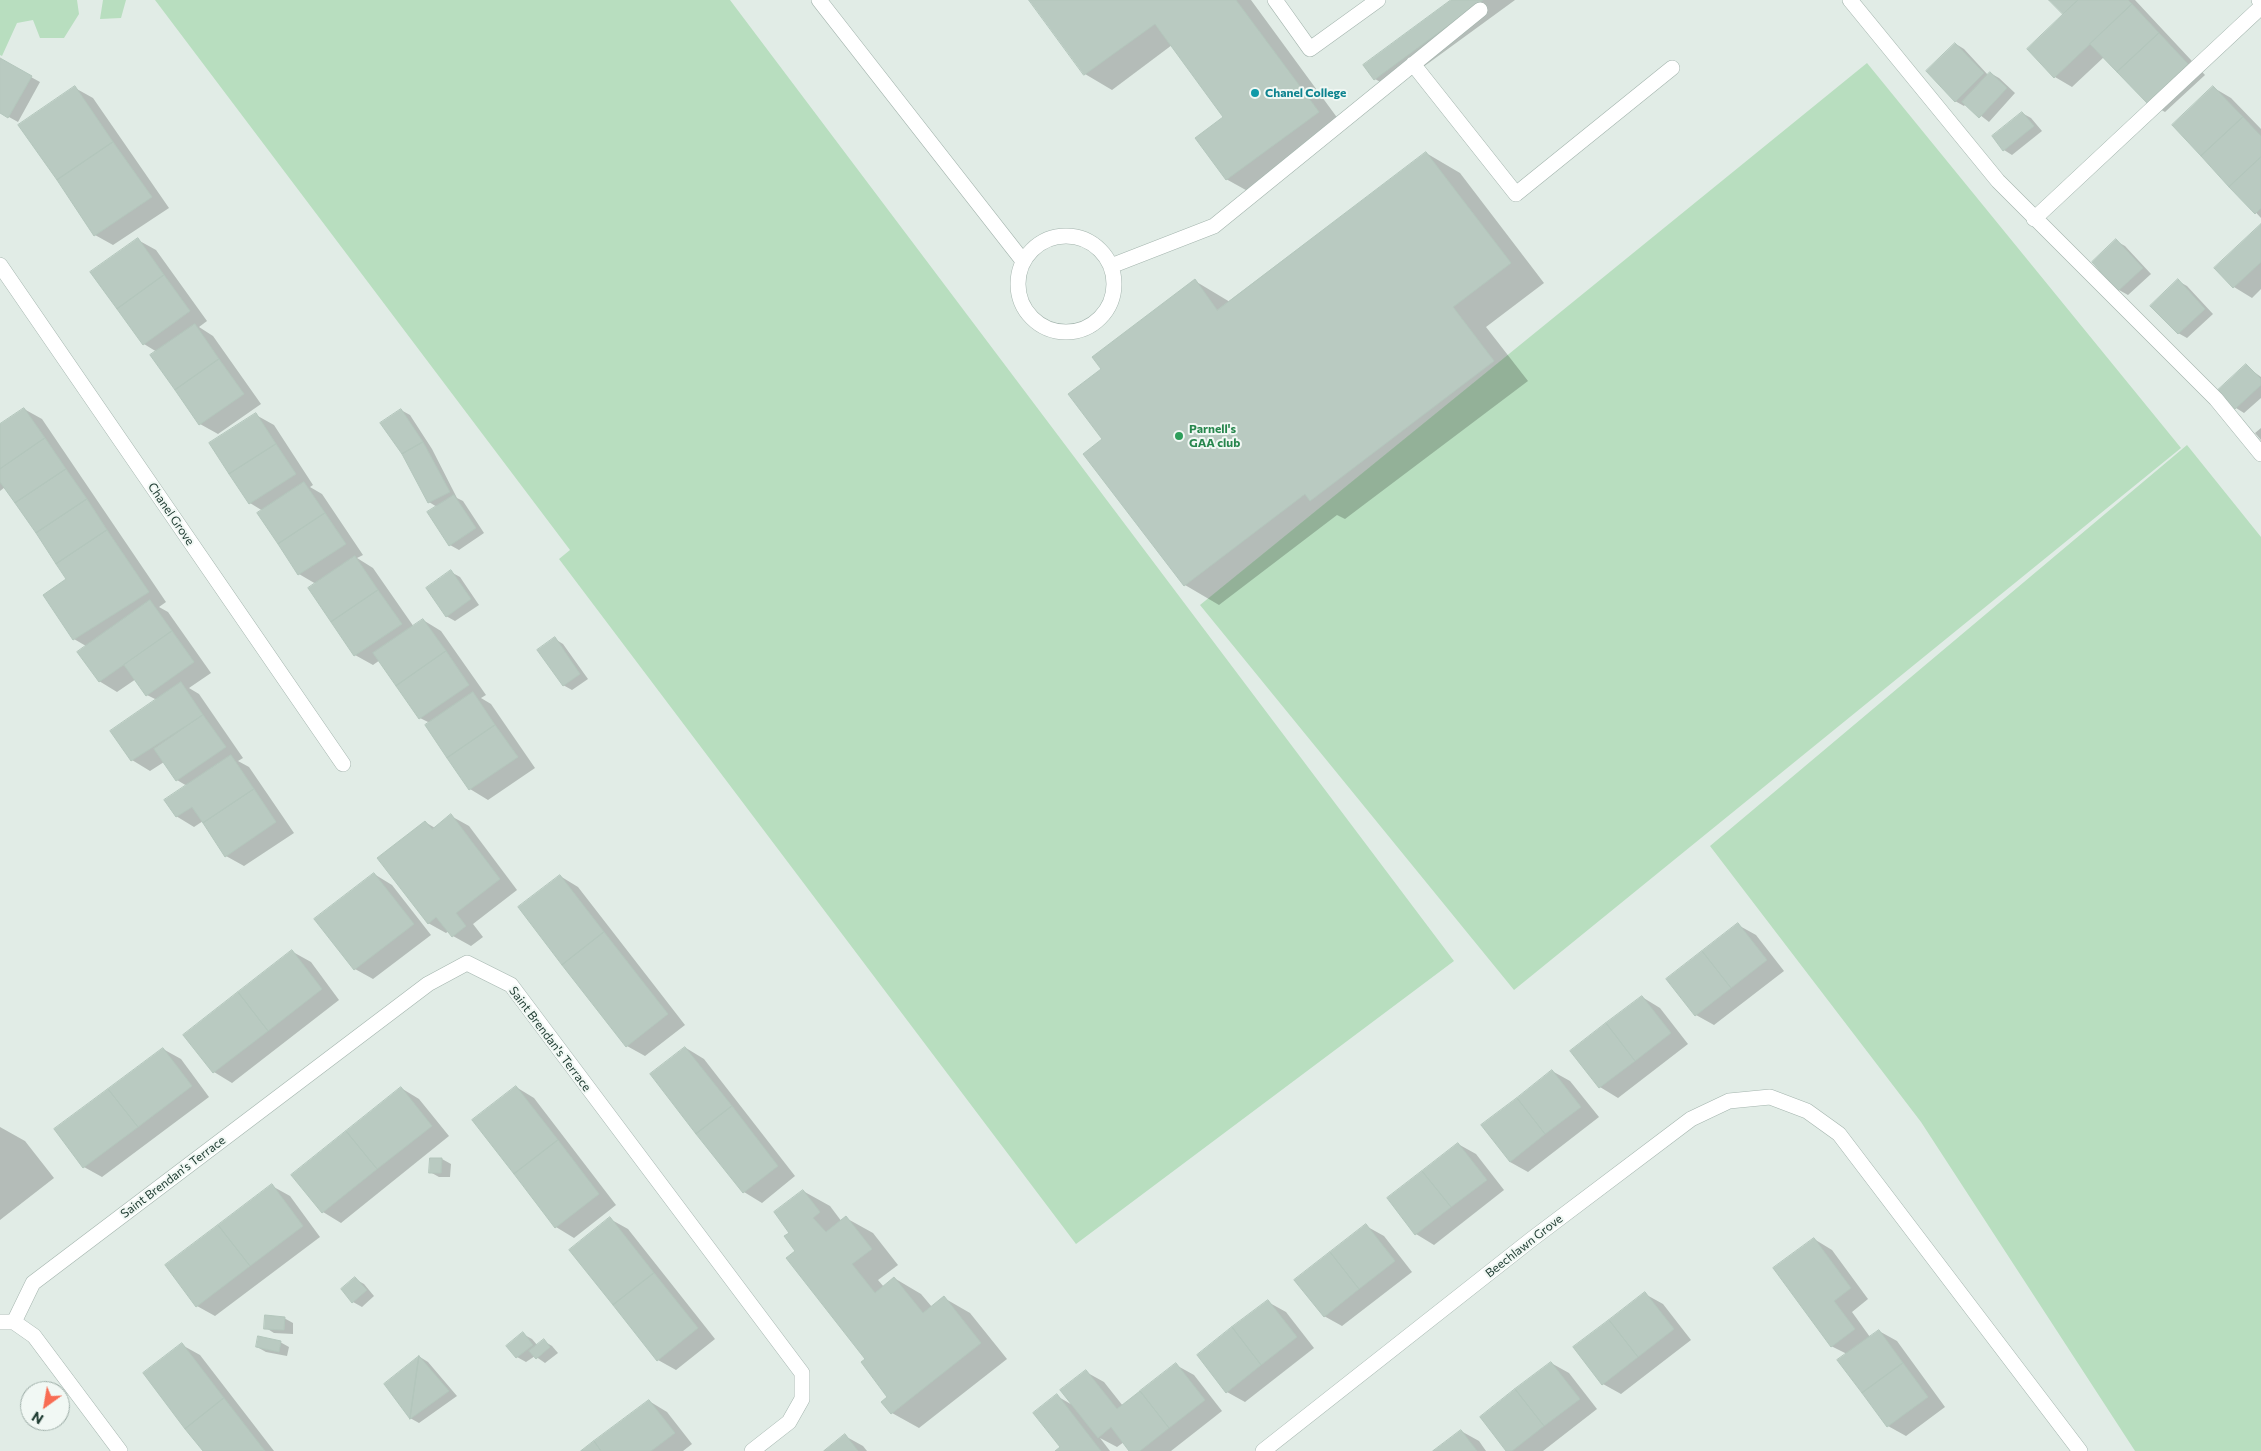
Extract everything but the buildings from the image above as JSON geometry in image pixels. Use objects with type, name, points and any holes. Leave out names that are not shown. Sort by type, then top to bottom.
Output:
[{"type":"street","points":[[819,0],[1023,261]]},
{"type":"street","points":[[1275,0],[1310,49],[1378,0]]},
{"type":"street","points":[[1850,0],[1998,181],[2216,399],[2261,454]]},
{"type":"street","points":[[2034,219],[2261,7]]},
{"type":"street","points":[[1111,266],[1214,226],[1480,10]]},
{"type":"street","points":[[1413,64],[1516,194],[1672,68]]},
{"type":"street","points":[[1061,236],[1076,237],[1091,242],[1103,252],[1111,266],[1114,282],[1112,298],[1105,313],[1094,324],[1079,331],[1063,332],[1047,329],[1040,325],[1023,308],[1018,292],[1018,276],[1023,261],[1033,248],[1046,239],[1061,236]]},
{"type":"street","name":"Chanel Grove","points":[[0,265],[343,764]]},
{"type":"street","name":"Saint Brendan's Terrace","points":[[120,1451],[34,1336],[7,1322],[33,1282],[428,984],[467,963],[511,985],[802,1373],[802,1399],[789,1422],[752,1451]]},
{"type":"street","name":"Beechlawn Grove","points":[[1263,1451],[1532,1239],[1691,1119],[1729,1101],[1770,1097],[1807,1112],[1839,1134],[2080,1451]]},
{"type":"green space","points":[[0,0],[77,0],[79,14],[64,38],[40,38],[33,20],[17,23],[2,56],[0,55]]},
{"type":"green space","points":[[103,0],[126,0],[121,18],[100,19]]},
{"type":"green space","points":[[155,0],[730,0],[1454,961],[1076,1244],[559,559],[570,550]]},
{"type":"green space","points":[[1867,63],[2181,448],[1514,990],[1200,605]]},
{"type":"green space","points":[[2187,445],[2261,537],[2261,1451],[2135,1451],[1921,1122],[1710,846]]},
{"type":"place","name":"Chanel College","points":[[1255,93]]},
{"type":"place","name":"Parnell's GAA club","points":[[1179,436]]}]
